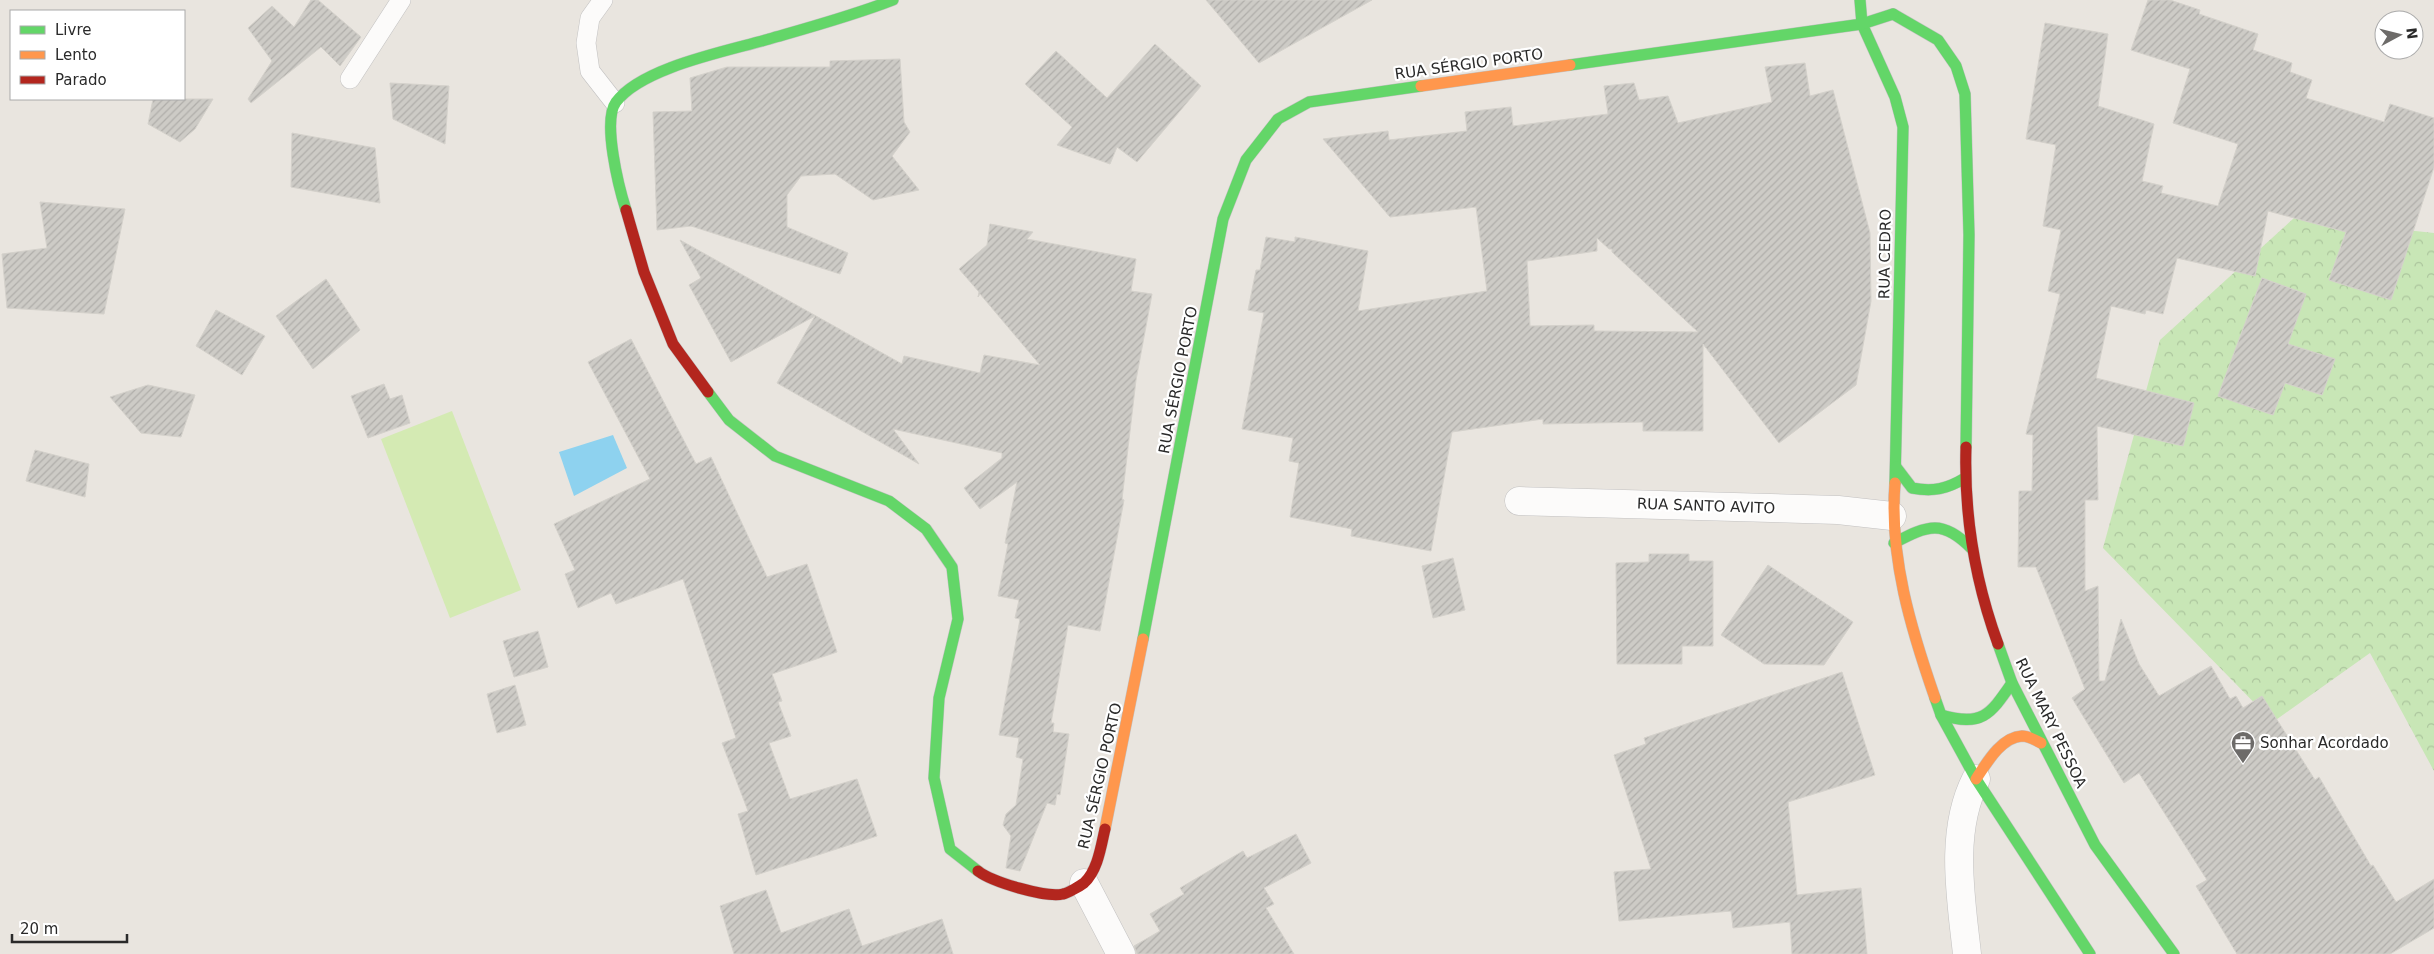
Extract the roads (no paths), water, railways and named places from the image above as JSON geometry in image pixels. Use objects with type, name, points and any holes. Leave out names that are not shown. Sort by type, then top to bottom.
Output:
[{"type":"street","points":[[893,0],[849,16],[685,63],[640,81],[616,103],[610,125],[616,171],[644,272],[673,344],[729,420],[775,456],[889,501],[926,529],[952,567],[958,619],[939,698],[934,778],[950,849],[988,879],[1029,890],[1063,894],[1084,883],[1120,954]]},
{"type":"street","name":"RUA CEDRO","points":[[1860,0],[1862,24],[1895,97],[1902,126],[1896,467],[1892,516]]},
{"type":"street","points":[[1894,0],[1892,14],[1938,40],[1956,66],[1965,94],[1968,226],[1965,478],[1948,488],[1932,492],[1912,488],[1896,467]]},
{"type":"street","name":"RUA SÉRGIO PORTO","points":[[1084,883],[1096,861],[1113,799],[1223,219],[1246,160],[1278,119],[1309,102],[1862,24],[1892,14]]},
{"type":"street","name":"RUA MARY PESSOA","points":[[1965,478],[1972,549],[1994,633],[2012,683],[2041,743],[2095,845],[2174,954]]},
{"type":"street","name":"RUA SANTO AVITO","points":[[1519,501],[1838,510],[1892,516]]},
{"type":"street","points":[[1892,516],[1894,543],[1915,639],[1941,715],[1976,779],[2090,954]]},
{"type":"street","points":[[1894,543],[1919,529],[1941,527],[1960,535],[1972,549]]},
{"type":"street","points":[[1941,715],[1961,722],[1979,721],[1994,708],[2012,683]]},
{"type":"street","points":[[1967,954],[1959,876],[1962,818],[1967,796],[1988,762],[2011,739],[2024,736],[2041,743]]},
{"type":"lane","points":[[350,80],[401,0]]},
{"type":"lane","points":[[603,0],[590,18],[586,43],[590,71],[616,103]]},
{"type":"water","points":[[613,435],[627,468],[574,496],[559,452]]},
{"type":"place","name":"Sonhar Acordado","points":[[2243,764]]}]
